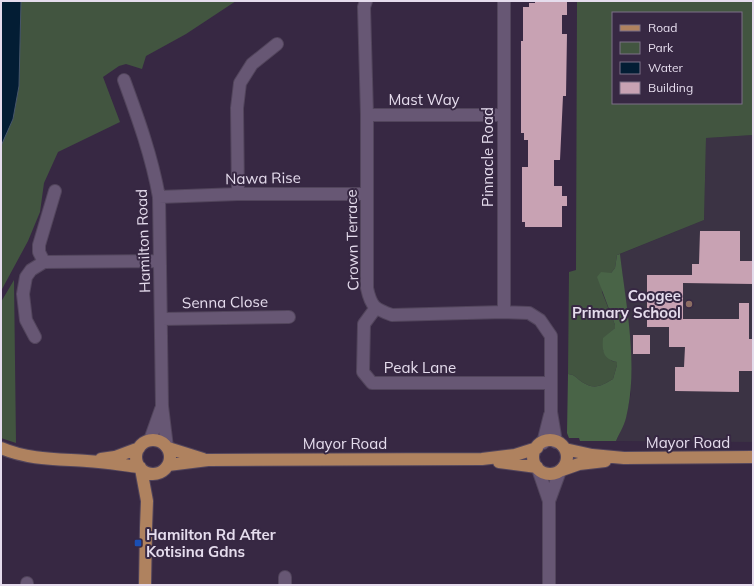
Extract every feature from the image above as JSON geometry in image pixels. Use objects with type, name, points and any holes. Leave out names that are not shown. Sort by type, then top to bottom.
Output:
[{"type":"main road","points":[[145,585],[147,501],[140,468],[136,458],[142,444],[150,440],[159,441],[167,448],[170,454],[164,469],[154,483],[147,501]]},
{"type":"main road","points":[[549,441],[560,445],[567,456],[566,464],[561,470],[553,474],[545,473],[537,468],[534,458],[540,445],[549,441]]},
{"type":"main road","name":"Mayor Road","points":[[164,469],[208,460],[482,459],[514,455],[540,445]]},
{"type":"main road","name":"Mayor Road","points":[[560,445],[592,455],[624,458],[753,458]]},
{"type":"main road","points":[[1,448],[44,459],[88,461],[140,468],[150,473],[164,469]]},
{"type":"main road","points":[[88,461],[115,457],[139,448]]},
{"type":"main road","name":"Mayor Road","points":[[167,448],[208,460]]},
{"type":"main road","name":"Mayor Road","points":[[561,470],[579,464],[624,458]]},
{"type":"main road","name":"Mayor Road","points":[[482,459],[537,468]]},
{"type":"street","name":"Crown Terrace","points":[[366,1],[364,7],[367,115],[367,288],[369,300],[375,309]]},
{"type":"street","name":"Pinnacle Road","points":[[504,1],[504,312]]},
{"type":"street","points":[[238,194],[237,108],[240,83],[252,64],[277,44]]},
{"type":"street","name":"Hamilton Road","points":[[124,80],[136,111],[154,167],[159,197],[162,319],[162,406],[167,448]]},
{"type":"street","name":"Mast Way","points":[[367,115],[504,115]]},
{"type":"street","points":[[44,262],[39,252],[39,245],[56,191]]},
{"type":"street","name":"Nawa Rise","points":[[159,197],[238,194],[367,194]]},
{"type":"street","points":[[35,337],[26,320],[23,294],[26,277],[31,270],[44,262],[160,261]]},
{"type":"street","points":[[375,309],[392,315],[504,312],[529,313],[540,320],[551,336],[551,412],[560,445]]},
{"type":"street","name":"Peak Lane","points":[[375,309],[364,324],[363,372],[372,383],[550,382]]},
{"type":"street","name":"Senna Close","points":[[162,319],[289,317]]},
{"type":"street","name":"Hamilton Road","points":[[150,440],[162,406]]},
{"type":"street","points":[[540,445],[551,412]]},
{"type":"street","points":[[537,468],[549,501],[549,585]]},
{"type":"street","points":[[549,501],[561,470]]},
{"type":"shaded area","name":"Coogee Primary School","points":[[753,135],[753,442],[616,441],[625,420],[631,393],[631,355],[620,254],[704,220],[706,138]]},
{"type":"green space","points":[[1,1],[236,1],[186,34],[146,56],[142,69],[126,64],[119,66],[103,77],[120,122],[58,152],[44,183],[40,212],[28,241],[1,291]]},
{"type":"green space","points":[[577,1],[753,1],[753,135],[706,138],[704,220],[617,255],[615,268],[611,273],[601,273],[602,292],[615,325],[615,328],[603,339],[603,350],[612,361],[617,362],[613,379],[605,384],[591,386],[582,382],[571,374],[568,374],[569,272],[576,270]]},
{"type":"green space","points":[[620,254],[628,315],[631,357],[630,398],[626,418],[616,441],[580,441],[579,438],[569,438],[567,433],[568,374],[571,374],[582,382],[591,386],[598,386],[613,379],[617,362],[612,361],[604,354],[603,338],[615,328],[615,325],[597,277],[601,272],[611,273],[615,268],[617,255]]},
{"type":"green space","points":[[14,280],[16,443],[1,438],[1,302]]},
{"type":"water","points":[[1,1],[21,1],[19,86],[13,119],[1,146]]},
{"type":"building","points":[[567,2],[567,15],[562,15],[562,34],[567,34],[566,96],[563,96],[560,160],[554,160],[554,186],[562,186],[562,196],[567,196],[567,206],[562,206],[562,227],[525,227],[525,222],[522,222],[522,167],[528,167],[528,140],[524,140],[524,133],[521,133],[521,41],[523,41],[523,7],[529,7],[529,3]]},
{"type":"building","points":[[700,231],[740,231],[740,261],[753,261],[753,284],[683,283],[683,319],[739,319],[739,303],[749,303],[749,339],[753,339],[753,371],[739,371],[739,392],[675,391],[675,367],[684,367],[685,347],[669,347],[669,327],[647,327],[647,275],[692,275],[692,264],[699,264]]},
{"type":"building","points":[[633,335],[650,335],[650,354],[633,354]]},
{"type":"place","name":"Coogee Primary School","points":[[689,304]]},
{"type":"place","name":"Hamilton Rd After Kotisina Gdns","points":[[138,543]]}]
